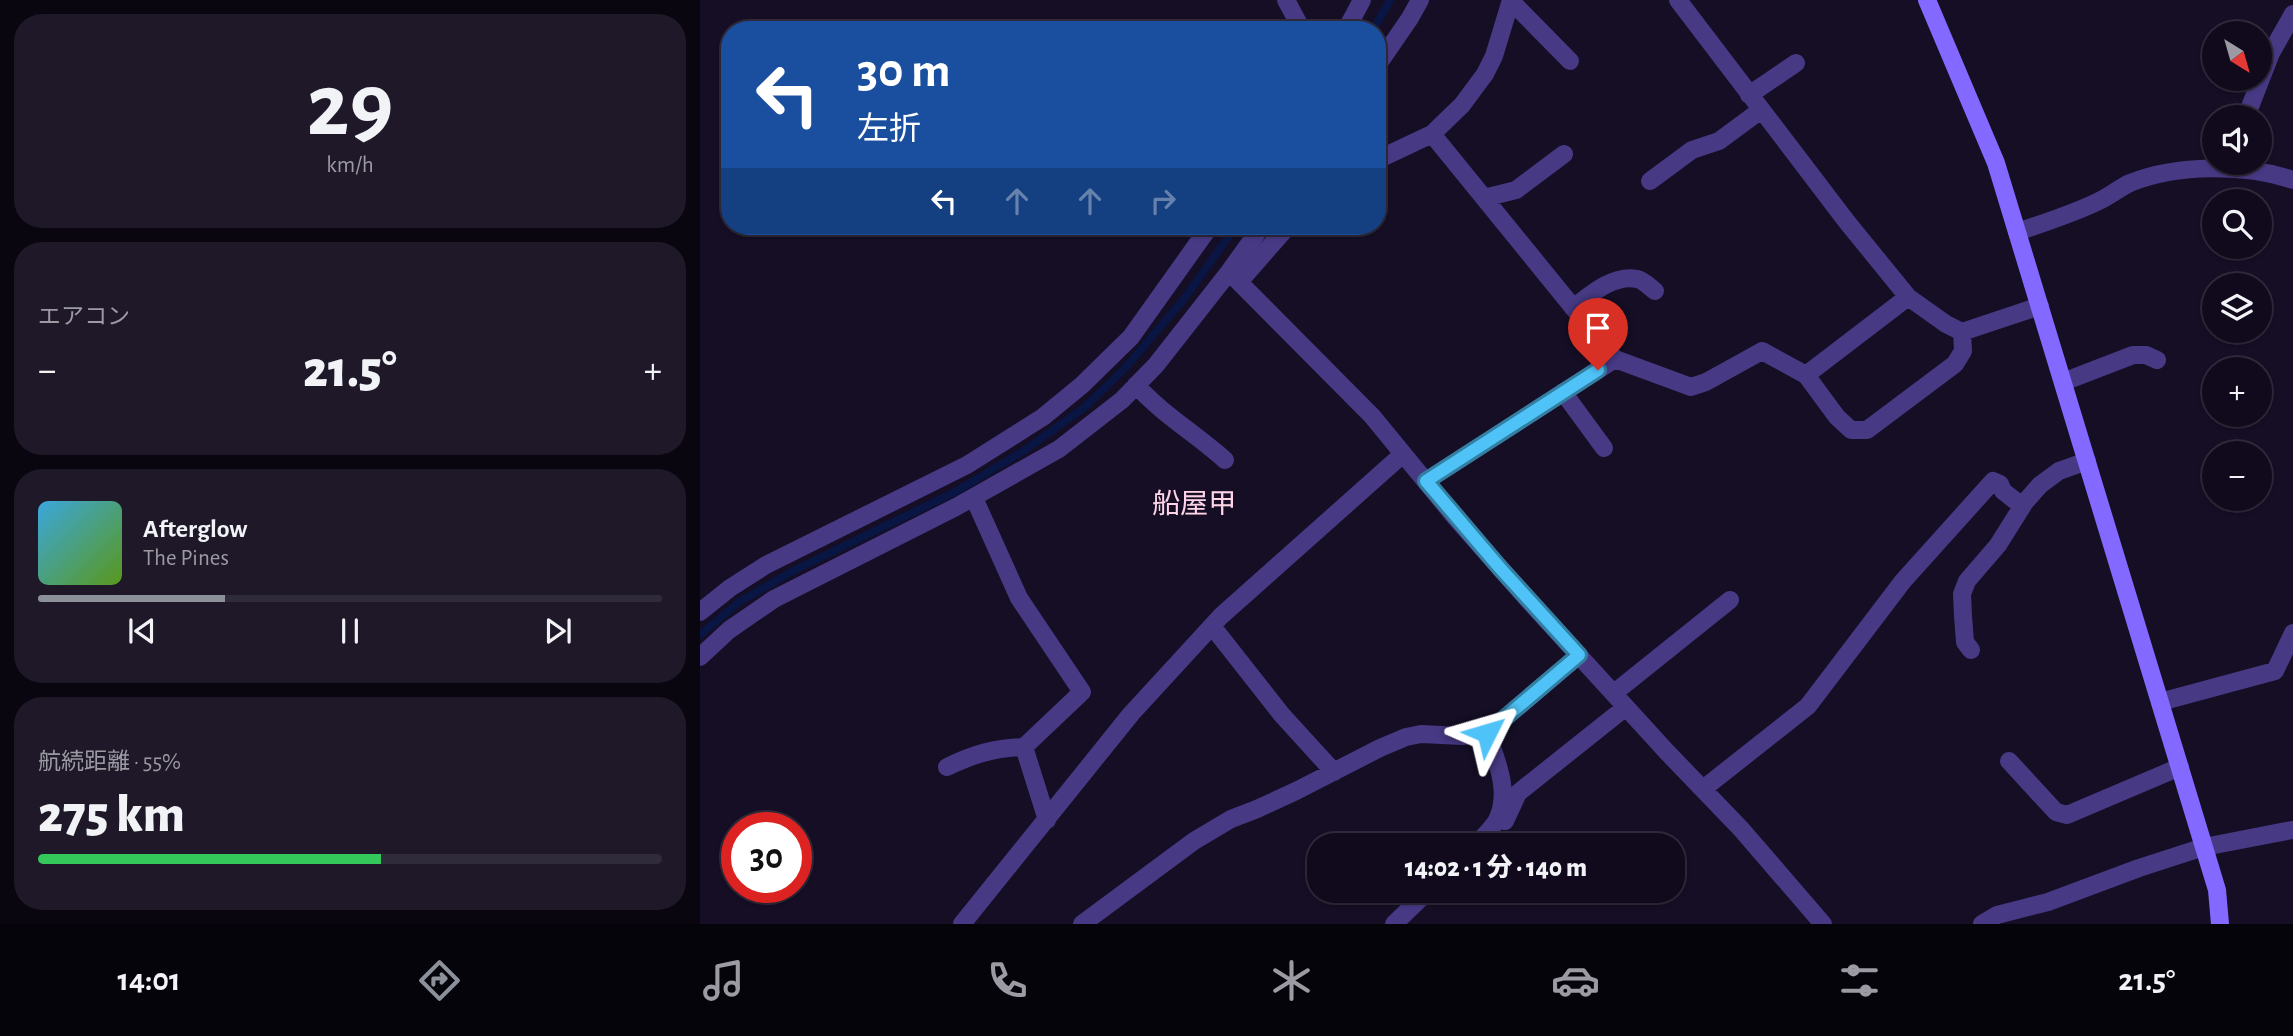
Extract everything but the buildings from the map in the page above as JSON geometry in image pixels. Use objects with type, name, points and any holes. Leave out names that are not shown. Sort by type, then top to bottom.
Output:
[{"type":"street","points":[[1286,0],[1297,21]]},
{"type":"street","points":[[1351,21],[1362,0]]},
{"type":"street","points":[[1386,52],[1420,0]]},
{"type":"street","points":[[1678,0],[1847,222],[1908,297],[1962,332],[2040,306]]},
{"type":"street","points":[[1927,0],[1996,163],[2217,890],[2220,924]]},
{"type":"street","points":[[1386,156],[1432,134],[1462,105],[1485,74],[1494,56],[1511,1],[1570,61]]},
{"type":"street","points":[[2251,105],[2271,52],[2293,14]]},
{"type":"street","points":[[1749,95],[1796,63]]},
{"type":"street","points":[[1650,181],[1692,150],[1719,141],[1761,110]]},
{"type":"street","points":[[1432,134],[1615,359],[1691,387],[1706,382],[1762,351],[1807,375],[1837,417],[1851,430],[1867,430],[1955,363],[1963,351],[1962,332]]},
{"type":"street","points":[[1484,198],[1516,190],[1564,154]]},
{"type":"street","points":[[2017,232],[2060,218],[2130,184],[2202,169]]},
{"type":"street","points":[[2272,173],[2293,180]]},
{"type":"street","points":[[700,612],[730,588],[766,565],[967,465],[1043,417],[1082,385],[1131,337],[1204,235]]},
{"type":"street","points":[[1234,277],[1257,235]]},
{"type":"street","points":[[700,657],[729,630],[774,599],[974,498],[1059,449],[1122,400],[1234,277],[1278,235]]},
{"type":"street","points":[[1234,277],[1372,416],[1480,545],[1626,707],[1742,830],[1823,924]]},
{"type":"street","points":[[1573,308],[1601,287],[1623,279],[1639,279],[1655,291]]},
{"type":"street","points":[[1807,375],[1908,297]]},
{"type":"street","points":[[2063,382],[2133,355],[2146,355],[2157,360]]},
{"type":"street","points":[[1426,481],[1615,359]]},
{"type":"street","points":[[1136,385],[1154,404],[1224,460]]},
{"type":"street","points":[[1563,392],[1604,448]]},
{"type":"street","points":[[962,924],[1131,714],[1212,625],[1403,454]]},
{"type":"street","points":[[1971,650],[1965,642],[1962,594],[1967,581],[1998,545],[2022,506],[2040,485],[2059,471],[2087,461]]},
{"type":"street","points":[[1703,789],[1808,706],[1903,581],[1993,481],[2000,484],[2003,491],[2022,506]]},
{"type":"street","points":[[947,767],[972,755],[991,750],[1024,747],[1082,692],[1019,598],[974,498]]},
{"type":"street","points":[[1614,693],[1730,600]]},
{"type":"street","points":[[1212,625],[1282,715],[1334,772]]},
{"type":"street","points":[[2160,702],[2275,671],[2293,633]]},
{"type":"street","points":[[1082,924],[1194,841],[1222,824],[1406,737],[1421,734],[1462,736],[1487,733],[1579,655]]},
{"type":"street","points":[[1490,833],[1505,822],[1518,793],[1626,707]]},
{"type":"street","points":[[1486,833],[1497,820],[1502,799],[1502,776],[1487,733]]},
{"type":"street","points":[[1024,747],[1046,820]]},
{"type":"street","points":[[2009,761],[2056,812],[2067,815],[2180,767]]},
{"type":"street","points":[[1982,924],[1997,915],[2048,902],[2204,846],[2292,830]]},
{"type":"street","points":[[1394,924],[1416,903]]},
{"type":"waterway","points":[[1378,21],[1390,0]]},
{"type":"waterway","points":[[700,635],[739,602],[793,571],[955,492],[1025,450],[1085,407],[1126,367],[1184,299],[1230,235]]},
{"type":"district","name":"船屋甲","points":[[1194,503]]},
{"type":"route","points":[[1487,733],[1579,655],[1426,481],[1598,370]]}]
